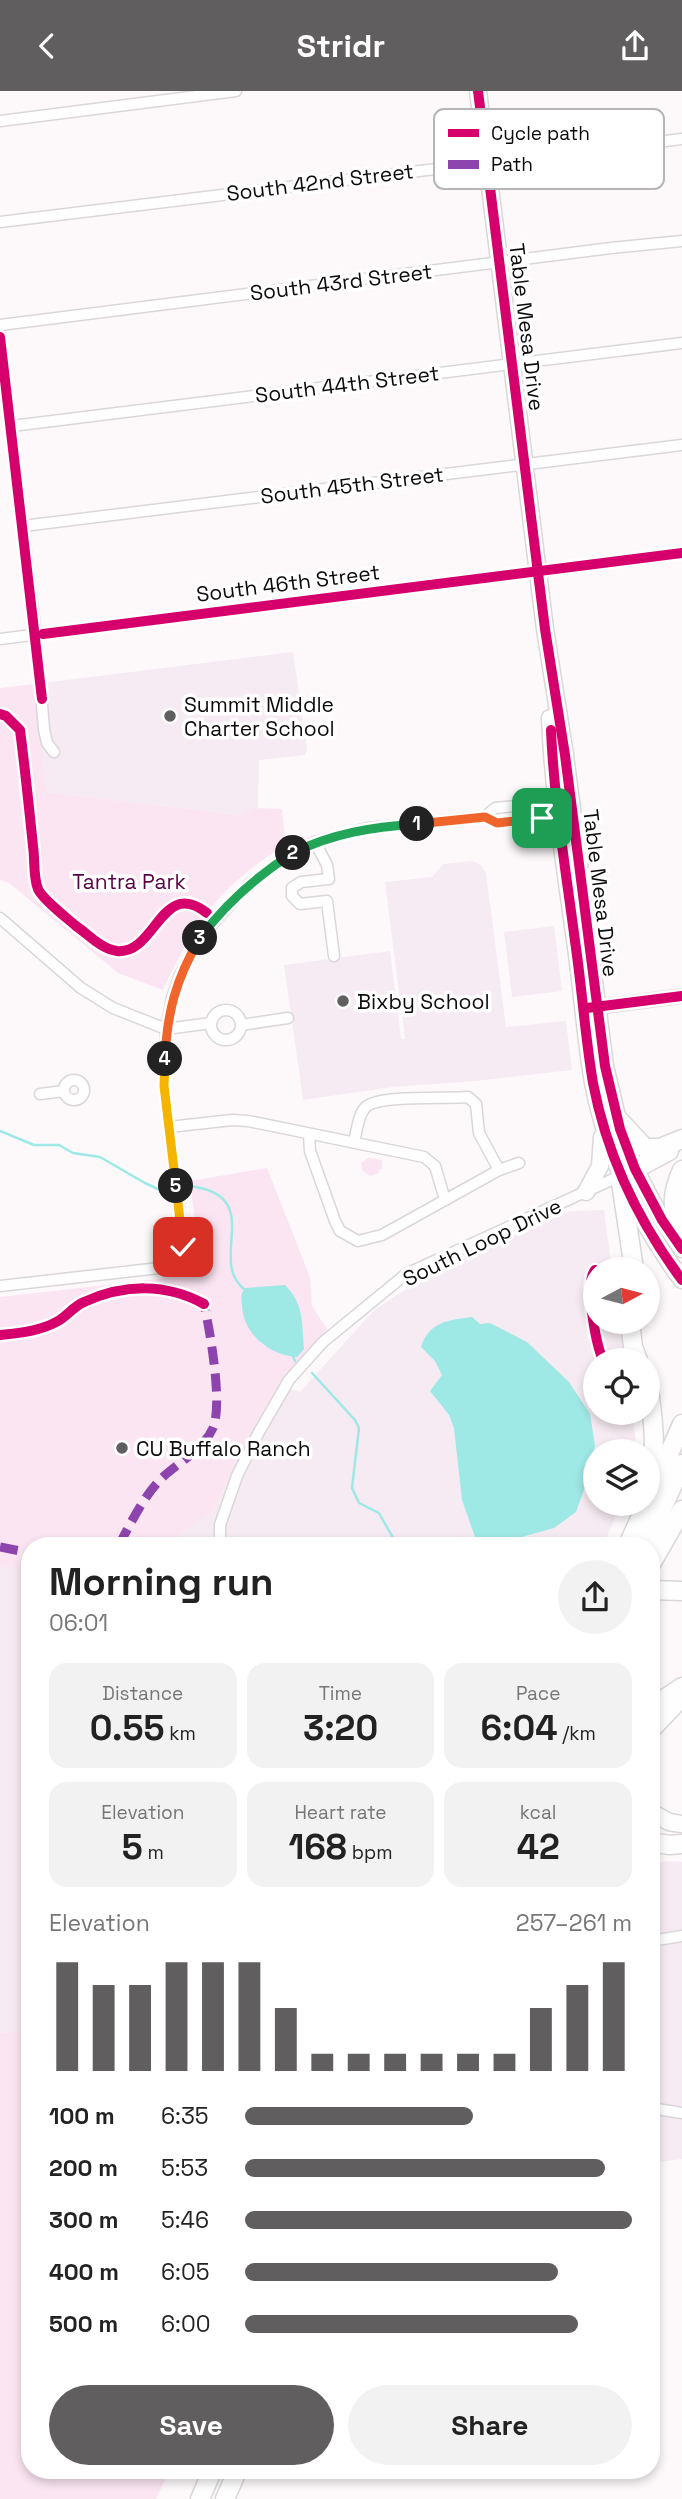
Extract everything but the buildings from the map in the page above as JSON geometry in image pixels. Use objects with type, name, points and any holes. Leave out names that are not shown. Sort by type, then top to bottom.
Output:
[{"type":"highway","name":"Table Mesa Drive","points":[[478,91],[480,109]]},
{"type":"highway","name":"Table Mesa Drive","points":[[491,189],[548,651],[562,808],[590,1008],[605,1066],[609,1119],[645,1224],[680,1276]]},
{"type":"highway","points":[[586,1192],[600,1165],[609,1119],[645,1148],[654,1150],[682,1139]]},
{"type":"highway","points":[[633,1257],[628,1172],[682,1145]]},
{"type":"highway","points":[[682,1170],[673,1199],[674,1215],[682,1230]]},
{"type":"highway","name":"Table Mesa Drive","points":[[628,1172],[682,1249]]},
{"type":"highway","points":[[624,1257],[629,1227]]},
{"type":"highway","points":[[660,1473],[682,1424]]},
{"type":"highway","points":[[650,1537],[682,1464]]},
{"type":"highway","points":[[660,1549],[682,1510]]},
{"type":"highway","points":[[630,1537],[636,1516]]},
{"type":"highway","points":[[632,1537],[641,1516]]},
{"type":"highway","points":[[660,1702],[682,1687]]},
{"type":"highway","points":[[660,1721],[682,1698]]},
{"type":"highway","points":[[660,1817],[669,1822],[682,1823]]},
{"type":"highway","points":[[660,1840],[682,1837]]},
{"type":"highway","points":[[660,1843],[682,1844]]},
{"type":"highway","points":[[200,2499],[209,2479]]},
{"type":"highway","points":[[225,2499],[234,2479]]},
{"type":"street","points":[[0,121],[236,91]]},
{"type":"street","name":"South 42nd Street","points":[[664,141],[682,139]]},
{"type":"street","name":"South 42nd Street","points":[[0,222],[434,169]]},
{"type":"street","name":"South 43rd Street","points":[[0,325],[682,241]]},
{"type":"street","points":[[0,337],[36,635],[44,729],[47,743],[54,753]]},
{"type":"street","name":"South 44th Street","points":[[12,426],[682,343]]},
{"type":"street","name":"South 45th Street","points":[[23,526],[682,445]]},
{"type":"street","name":"South 46th Street","points":[[0,639],[682,553]]},
{"type":"street","points":[[485,817],[495,808],[562,808]]},
{"type":"street","points":[[0,1286],[186,1265],[164,1086],[166,1029],[180,975],[200,938],[248,885],[294,852],[316,842],[367,828],[485,817],[497,823],[562,808]]},
{"type":"street","points":[[316,842],[327,865],[331,891],[327,901],[334,956]]},
{"type":"street","points":[[327,901],[299,904],[292,898],[291,890],[301,882],[329,879]]},
{"type":"street","points":[[0,918],[93,997],[113,1009],[166,1029],[211,1023]]},
{"type":"street","points":[[590,1008],[682,996]]},
{"type":"street","points":[[211,1023],[217,1013],[229,1010],[238,1017],[241,1025]]},
{"type":"street","points":[[241,1025],[288,1018]]},
{"type":"street","points":[[211,1023],[216,1036],[225,1040],[234,1037],[241,1025]]},
{"type":"street","points":[[40,1094],[64,1091]]},
{"type":"street","points":[[354,1142],[361,1115],[366,1106],[376,1102],[409,1098],[468,1097],[475,1104],[479,1133],[499,1170]]},
{"type":"street","points":[[169,1127],[232,1120],[257,1122],[429,1159],[435,1166],[445,1200]]},
{"type":"street","points":[[309,1135],[310,1151],[335,1221],[340,1231],[358,1241],[382,1235],[499,1170],[519,1163]]},
{"type":"street","name":"South Loop Drive","points":[[220,1537],[220,1525],[237,1476],[259,1432],[289,1380],[323,1342],[406,1274],[628,1172]]},
{"type":"street","points":[[660,1940],[682,1936]]},
{"type":"street","points":[[660,2109],[682,2113]]},
{"type":"shaded area","name":"Summit Middle Charter School","points":[[293,652],[307,748],[305,755],[259,760],[258,808],[240,815],[47,792],[34,684]]},
{"type":"shaded area","points":[[473,861],[482,866],[486,873],[506,1027],[566,1021],[572,1070],[393,1087],[303,1100],[284,965],[390,951],[401,1039],[405,1039],[385,882],[432,877],[443,864]]},
{"type":"shaded area","points":[[554,926],[562,991],[512,997],[504,932]]},
{"type":"shaded area","points":[[604,1210],[610,1257],[583,1257],[583,1334],[621,1334],[623,1348],[583,1348],[583,1425],[634,1425],[635,1439],[583,1439],[583,1516],[616,1516],[607,1537],[21,1537],[21,2030],[0,2033],[0,1297],[251,1373],[300,1392],[374,1310],[434,1271],[570,1211]]},
{"type":"shaded area","points":[[660,1862],[682,1862],[682,2159],[660,2162]]},
{"type":"green space","name":"Tantra Park","points":[[34,684],[47,792],[240,815],[253,808],[282,809],[285,839],[283,846],[241,877],[211,908],[198,925],[163,990],[118,973],[9,883],[0,880],[0,688]]},
{"type":"green space","points":[[368,1158],[382,1160],[379,1173],[370,1176],[362,1170],[361,1163]]},
{"type":"green space","name":"CU Buffalo Ranch","points":[[267,1168],[310,1277],[312,1306],[327,1329],[279,1384],[211,1513],[175,1537],[21,1537],[21,1570],[0,1566],[0,1297],[202,1274],[190,1181]]},
{"type":"green space","points":[[21,2030],[21,2479],[165,2479],[156,2499],[0,2499],[0,2033]]},
{"type":"water","points":[[285,1285],[296,1299],[301,1314],[304,1349],[297,1357],[267,1347],[252,1333],[243,1314],[241,1297],[245,1288]]},
{"type":"water","points":[[472,1317],[480,1324],[490,1323],[527,1342],[569,1382],[583,1403],[583,1425],[592,1425],[594,1439],[583,1439],[583,1493],[576,1512],[554,1528],[523,1537],[475,1537],[462,1500],[454,1428],[449,1415],[430,1391],[442,1375],[435,1361],[421,1347],[429,1332],[440,1324]]},
{"type":"waterway","points":[[0,1131],[34,1145],[59,1145],[73,1153],[100,1157],[162,1191]]},
{"type":"waterway","points":[[190,1186],[213,1192],[226,1202],[231,1215],[231,1262],[234,1276],[244,1289]]},
{"type":"waterway","points":[[293,1356],[295,1361]]},
{"type":"waterway","points":[[312,1373],[355,1420],[359,1428],[352,1488],[359,1503],[379,1513],[392,1537]]},
{"type":"marked path","points":[[123,1537],[156,1484],[197,1449],[213,1428],[217,1402],[214,1367],[204,1304],[198,1301]]},
{"type":"marked path","points":[[0,1547],[21,1551]]},
{"type":"cycle path","points":[[478,91],[480,109]]},
{"type":"cycle path","points":[[490,189],[545,629],[565,755],[605,1066],[620,1129],[635,1169],[662,1220],[682,1249]]},
{"type":"cycle path","points":[[0,337],[42,699]]},
{"type":"cycle path","points":[[43,634],[682,553]]},
{"type":"cycle path","points":[[0,714],[6,716],[20,730],[35,879],[40,893],[49,903],[95,941],[117,951],[130,949],[141,942],[169,910],[179,904],[192,904],[207,913]]},
{"type":"cycle path","points":[[551,730],[561,836],[590,1065],[599,1110],[626,1187],[651,1235],[682,1280]]},
{"type":"cycle path","points":[[587,1008],[682,996]]},
{"type":"cycle path","points":[[0,1335],[44,1327],[61,1319],[84,1302],[130,1289],[175,1292],[204,1304]]},
{"type":"cycle path","points":[[595,1334],[599,1348]]},
{"type":"place","name":"Summit Middle Charter School","points":[[170,716]]},
{"type":"place","name":"Bixby School","points":[[343,1001]]},
{"type":"place","name":"CU Buffalo Ranch","points":[[122,1448]]},
{"type":"route","points":[[183,1247],[164,1086],[166,1029],[180,975],[200,938],[215,919],[248,885],[273,866],[294,852],[328,837],[394,825],[485,817],[497,823],[542,818]]}]
